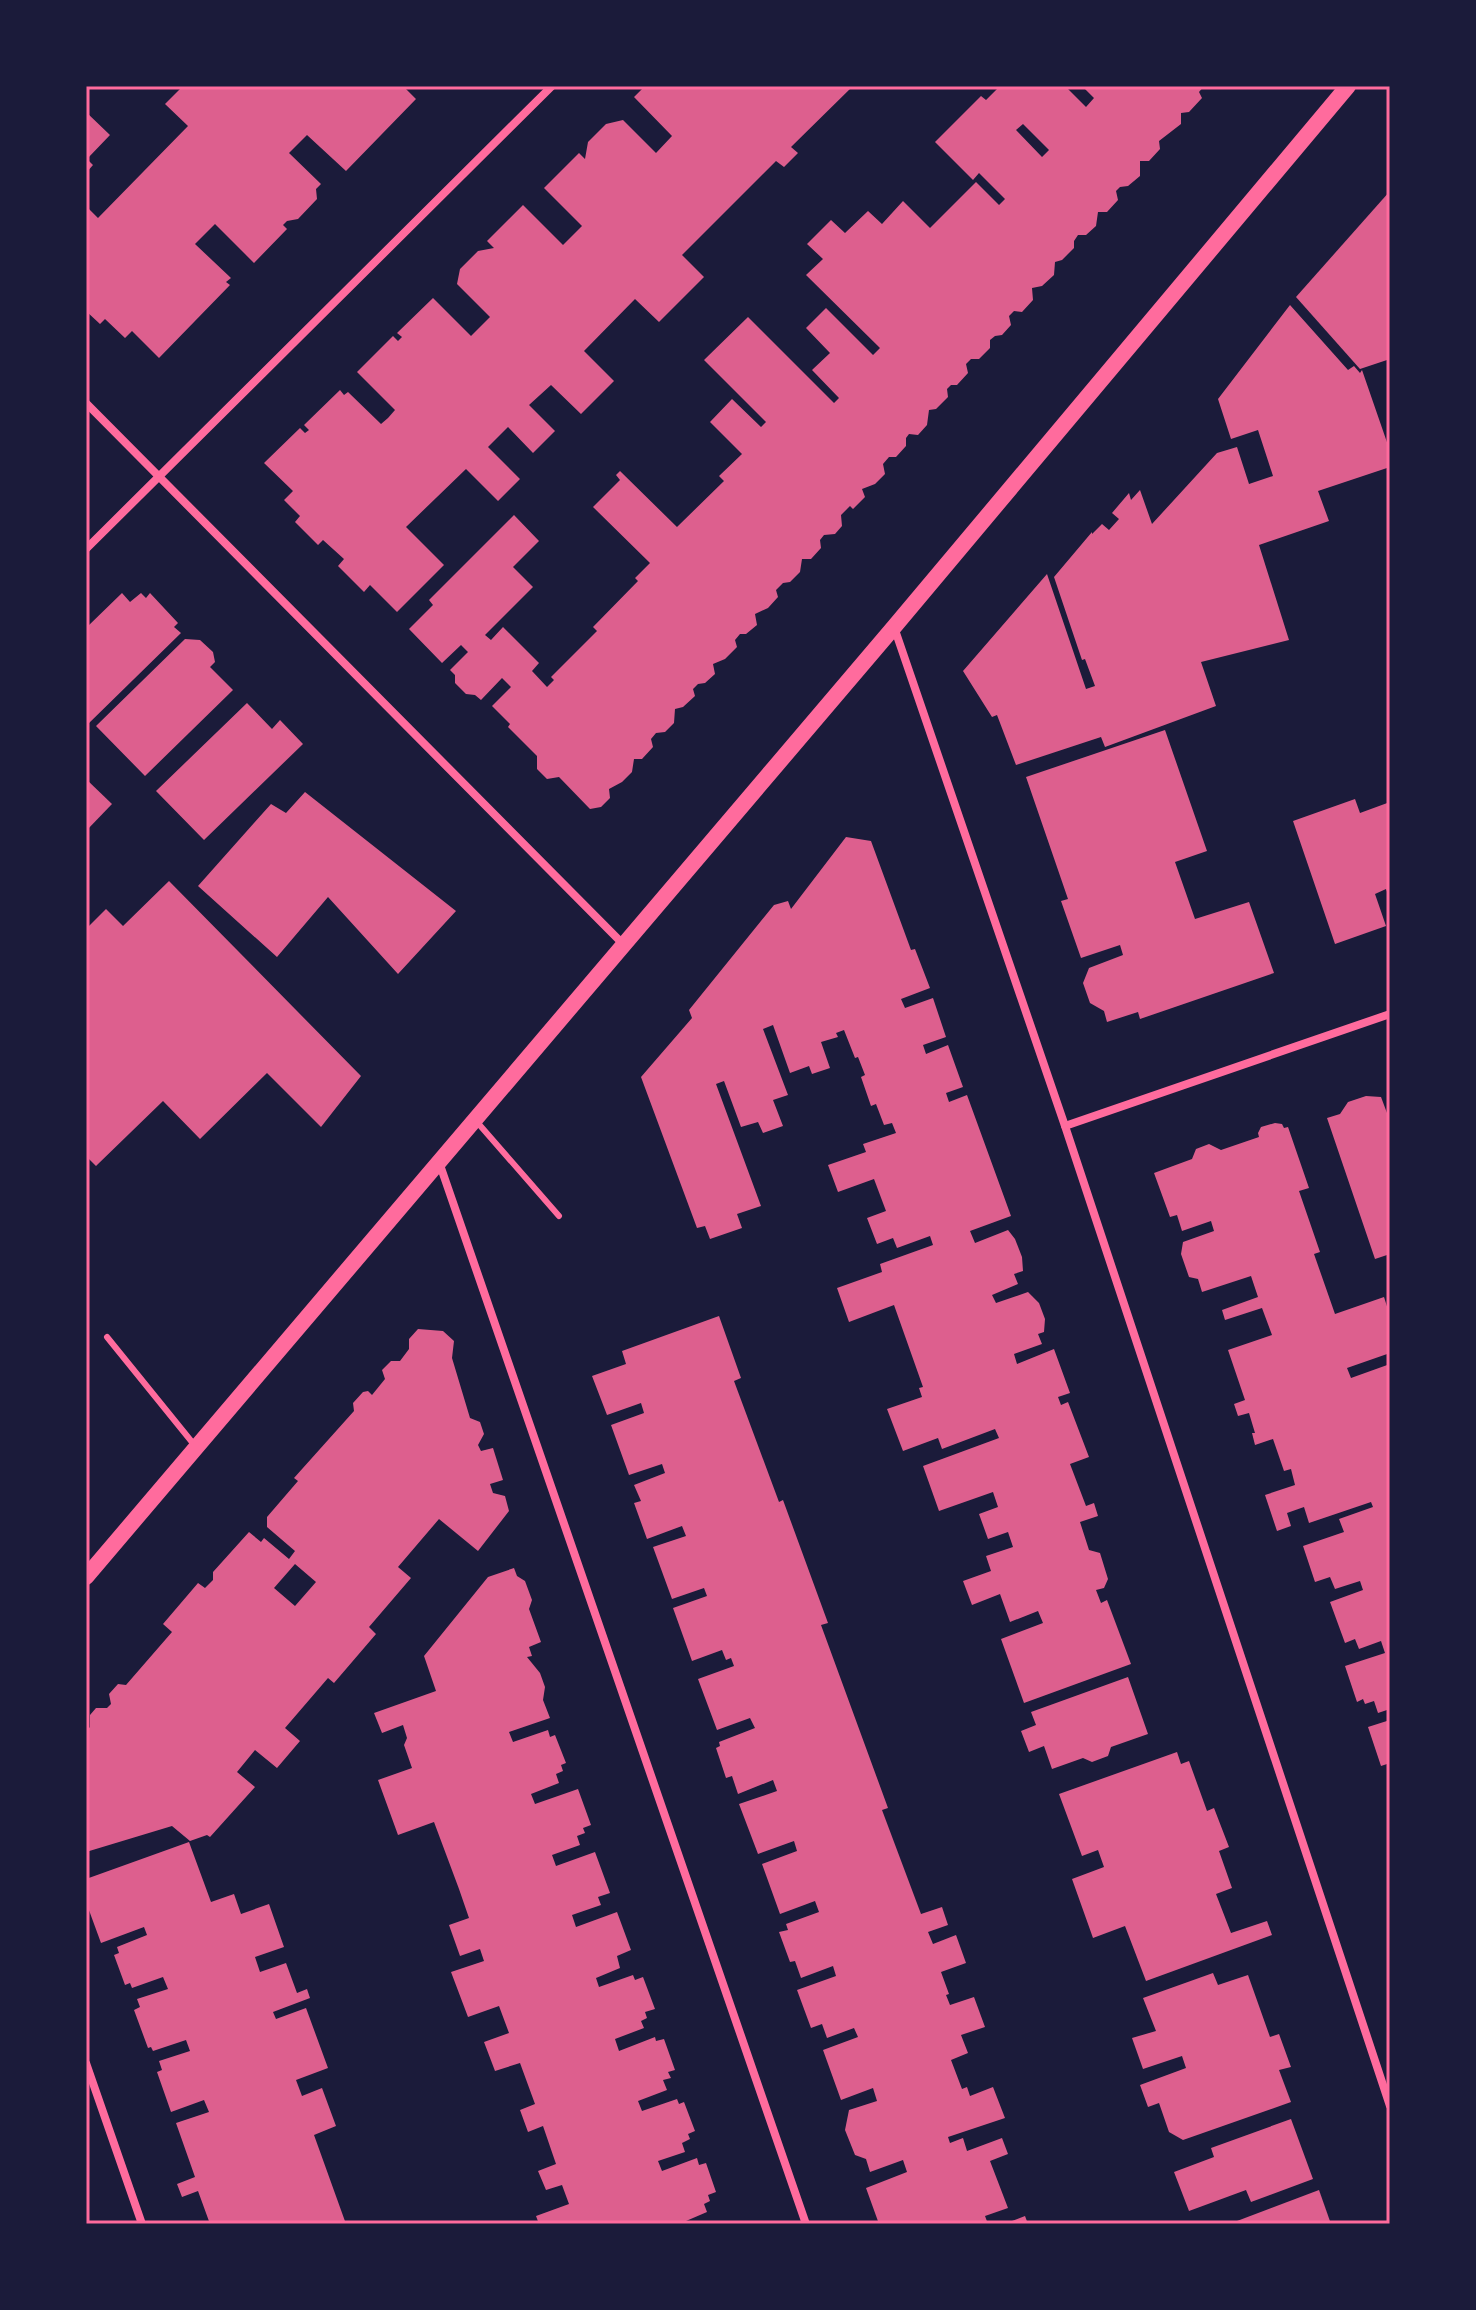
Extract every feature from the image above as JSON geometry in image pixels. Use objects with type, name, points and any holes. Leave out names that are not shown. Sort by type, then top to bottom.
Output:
[{"type":"main road","points":[[86,1577],[894,627],[1348,86]]},
{"type":"street","points":[[86,549],[552,86]]},
{"type":"street","points":[[86,403],[623,944]]},
{"type":"street","points":[[894,627],[1065,1126],[1390,2106]]},
{"type":"street","points":[[1065,1126],[1390,1014]]},
{"type":"street","points":[[439,1161],[806,2224]]},
{"type":"street","points":[[86,2063],[142,2224]]},
{"type":"lane","points":[[475,1120],[559,1216]]},
{"type":"lane","points":[[107,1337],[196,1447]]},
{"type":"building","points":[[183,86],[403,86],[416,99],[346,171],[307,135],[289,153],[321,184],[316,189],[317,199],[298,219],[283,225],[287,229],[254,263],[215,224],[195,244],[231,278],[226,282],[230,285],[159,358],[132,331],[125,338],[105,319],[100,324],[86,311],[86,206],[98,218],[188,126],[165,104]]},
{"type":"building","points":[[645,86],[853,86],[791,147],[798,153],[784,167],[776,161],[682,255],[704,277],[659,322],[635,299],[584,351],[614,381],[581,414],[551,385],[529,405],[555,431],[533,453],[508,427],[488,447],[520,479],[498,501],[466,469],[406,527],[444,565],[397,612],[370,585],[364,592],[338,566],[344,559],[323,540],[318,545],[295,522],[300,516],[284,500],[293,491],[264,463],[300,428],[305,433],[309,430],[304,425],[340,390],[344,395],[348,392],[381,424],[388,418],[395,410],[357,372],[393,336],[398,341],[402,337],[397,333],[433,298],[471,336],[490,317],[457,284],[460,269],[478,251],[494,248],[487,241],[523,205],[563,245],[582,226],[544,188],[579,153],[585,159],[588,142],[606,124],[623,120],[656,153],[672,136],[634,97]]},
{"type":"building","points":[[1000,86],[1065,86],[1086,107],[1094,98],[1082,86],[1204,86],[1199,92],[1202,98],[1189,112],[1181,113],[1181,124],[1159,141],[1160,149],[1149,161],[1140,161],[1140,176],[1116,191],[1118,200],[1107,212],[1098,212],[1096,226],[1086,235],[1078,235],[1074,248],[1062,260],[1055,262],[1054,275],[1042,286],[1032,288],[1033,300],[1022,312],[1014,311],[1009,316],[1011,325],[1002,335],[990,340],[990,348],[979,359],[971,359],[966,364],[968,373],[957,385],[947,389],[948,397],[936,409],[929,410],[927,425],[918,435],[909,434],[906,446],[896,457],[889,457],[883,464],[885,474],[875,484],[862,489],[865,497],[841,515],[842,526],[835,534],[824,535],[820,540],[821,548],[811,559],[802,559],[800,572],[776,590],[778,597],[768,608],[755,614],[757,625],[746,634],[740,634],[735,640],[737,647],[725,659],[713,664],[715,674],[693,689],[695,696],[683,707],[675,709],[674,723],[665,732],[656,733],[651,739],[653,747],[642,759],[634,759],[632,772],[609,789],[610,798],[601,807],[590,809],[559,777],[547,779],[537,769],[537,756],[492,706],[511,687],[502,678],[481,700],[475,695],[466,694],[455,683],[455,675],[450,670],[468,652],[461,645],[442,663],[409,629],[433,605],[429,600],[514,515],[539,541],[513,567],[533,587],[485,635],[491,640],[503,627],[539,663],[532,671],[547,687],[554,680],[551,677],[597,631],[593,627],[638,581],[635,578],[650,563],[593,507],[620,480],[616,475],[620,471],[677,527],[724,481],[719,476],[742,454],[710,422],[732,399],[761,427],[766,422],[704,360],[748,317],[834,403],[839,398],[812,370],[830,353],[806,328],[826,308],[873,355],[880,348],[806,275],[823,259],[807,244],[831,220],[845,233],[868,211],[882,224],[903,201],[930,228],[976,182],[999,205],[1005,199],[979,173],[973,180],[935,142],[981,96],[986,100]],"holes":[[[1023,124],[1049,150],[1042,157],[1016,130]]]},
{"type":"building","points":[[86,112],[110,135],[87,159],[93,165],[86,173]]},
{"type":"building","points":[[1390,191],[1390,359],[1360,369],[1296,297]]},
{"type":"building","points":[[1290,305],[1348,370],[1354,366],[1360,373],[1362,370],[1390,451],[1390,467],[1318,491],[1329,521],[1259,545],[1289,640],[1201,662],[1216,706],[1105,747],[1101,737],[1016,765],[997,715],[992,717],[963,671],[1047,574],[1086,689],[1095,686],[1085,659],[1082,660],[1054,577],[1092,532],[1102,524],[1109,530],[1119,519],[1112,513],[1129,493],[1131,500],[1140,490],[1152,524],[1217,453],[1237,447],[1249,484],[1273,476],[1258,430],[1231,439],[1218,399]]},
{"type":"building","points":[[122,593],[130,602],[141,593],[146,598],[150,593],[178,623],[174,627],[181,633],[86,726],[86,628]]},
{"type":"building","points":[[185,639],[200,640],[213,652],[215,662],[210,667],[233,690],[145,776],[96,726]]},
{"type":"building","points":[[247,703],[272,729],[280,720],[303,744],[204,840],[156,791]]},
{"type":"building","points":[[1165,730],[1207,851],[1175,862],[1195,919],[1249,902],[1274,973],[1140,1019],[1138,1012],[1107,1022],[1104,1011],[1090,1003],[1083,983],[1089,968],[1123,955],[1120,945],[1081,958],[1061,901],[1068,899],[1026,777]]},
{"type":"building","points":[[86,779],[112,804],[86,831]]},
{"type":"building","points":[[305,792],[456,911],[398,974],[328,897],[277,957],[198,886],[271,804],[286,813]]},
{"type":"building","points":[[1355,799],[1360,813],[1390,802],[1390,900],[1386,889],[1375,894],[1386,926],[1335,944],[1293,821]]},
{"type":"building","points":[[846,837],[871,841],[911,950],[915,949],[930,988],[901,999],[905,1008],[933,998],[946,1037],[923,1045],[926,1054],[948,1045],[963,1087],[946,1093],[949,1102],[967,1095],[1011,1216],[970,1231],[975,1243],[1008,1230],[1022,1257],[1023,1271],[1014,1274],[1018,1284],[992,1295],[996,1303],[1028,1292],[1039,1303],[1045,1319],[1044,1332],[1038,1334],[1042,1344],[1014,1354],[1017,1364],[1054,1349],[1070,1393],[1058,1397],[1061,1405],[1068,1402],[1089,1457],[1070,1464],[1086,1506],[1094,1503],[1098,1516],[1080,1522],[1089,1550],[1100,1553],[1108,1579],[1104,1588],[1096,1590],[1101,1603],[1107,1600],[1131,1664],[1024,1703],[1001,1639],[1043,1623],[1038,1611],[1010,1622],[1000,1594],[972,1605],[963,1581],[991,1571],[986,1556],[1013,1547],[1008,1532],[988,1539],[979,1514],[998,1507],[993,1492],[939,1511],[923,1466],[999,1438],[995,1429],[942,1449],[938,1438],[903,1451],[887,1409],[922,1397],[919,1388],[923,1387],[894,1305],[849,1322],[837,1288],[882,1272],[880,1264],[933,1245],[930,1236],[897,1248],[893,1238],[877,1244],[867,1218],[886,1211],[874,1179],[838,1192],[828,1165],[866,1152],[863,1144],[896,1133],[892,1123],[884,1125],[876,1104],[871,1106],[861,1077],[865,1075],[844,1030],[836,1033],[838,1037],[821,1042],[830,1068],[812,1074],[809,1066],[790,1073],[773,1025],[763,1029],[788,1095],[773,1100],[783,1126],[763,1133],[758,1122],[741,1127],[724,1081],[716,1084],[761,1206],[737,1214],[742,1228],[710,1239],[705,1226],[697,1228],[641,1077],[692,1018],[689,1010],[774,905],[788,901],[791,909]]},
{"type":"building","points":[[169,881],[361,1076],[321,1127],[267,1073],[200,1139],[163,1101],[96,1166],[86,1156],[86,929],[106,909],[123,926]]},
{"type":"building","points":[[1366,1096],[1381,1097],[1390,1121],[1390,1254],[1375,1259],[1327,1118],[1340,1114],[1348,1102]]},
{"type":"building","points":[[1275,1123],[1288,1127],[1309,1188],[1299,1191],[1320,1252],[1314,1254],[1335,1314],[1384,1297],[1390,1316],[1390,1353],[1347,1368],[1351,1378],[1390,1364],[1390,1709],[1378,1713],[1374,1701],[1365,1704],[1363,1699],[1357,1702],[1345,1666],[1385,1653],[1381,1641],[1359,1649],[1355,1639],[1345,1643],[1330,1602],[1363,1590],[1360,1581],[1335,1589],[1330,1577],[1315,1582],[1303,1546],[1344,1532],[1339,1519],[1373,1507],[1371,1502],[1309,1523],[1304,1507],[1287,1513],[1291,1526],[1277,1531],[1265,1495],[1295,1485],[1291,1469],[1284,1471],[1273,1439],[1255,1445],[1249,1413],[1238,1416],[1234,1404],[1245,1400],[1228,1350],[1272,1335],[1262,1308],[1225,1320],[1222,1310],[1258,1297],[1251,1276],[1202,1292],[1198,1279],[1189,1277],[1181,1254],[1183,1242],[1214,1231],[1211,1221],[1182,1231],[1177,1215],[1170,1217],[1154,1173],[1192,1159],[1196,1149],[1209,1144],[1221,1150],[1259,1137],[1261,1127]]},
{"type":"building","points":[[719,1316],[741,1378],[734,1381],[779,1502],[783,1500],[828,1623],[821,1625],[888,1808],[882,1810],[921,1914],[942,1907],[948,1925],[928,1932],[933,1944],[956,1935],[966,1963],[941,1972],[949,1994],[946,1995],[950,2005],[974,1997],[985,2027],[961,2035],[968,2053],[951,2060],[962,2089],[967,2087],[970,2096],[993,2087],[1005,2118],[948,2137],[950,2143],[963,2138],[967,2151],[1002,2138],[1008,2154],[990,2161],[1008,2208],[985,2216],[988,2224],[879,2224],[866,2188],[907,2172],[903,2160],[870,2172],[866,2159],[855,2155],[845,2130],[849,2110],[877,2101],[873,2088],[841,2100],[823,2050],[858,2037],[854,2028],[827,2038],[822,2024],[811,2028],[797,1990],[836,1976],[833,1966],[801,1978],[795,1961],[790,1962],[779,1932],[788,1930],[786,1924],[819,1912],[815,1901],[780,1914],[762,1864],[797,1851],[794,1841],[758,1854],[739,1804],[777,1791],[773,1780],[738,1794],[732,1776],[726,1778],[716,1748],[720,1746],[719,1742],[755,1728],[750,1718],[717,1730],[698,1679],[734,1666],[731,1658],[726,1660],[722,1650],[692,1661],[673,1608],[707,1596],[704,1588],[672,1599],[653,1547],[686,1536],[682,1526],[647,1539],[634,1503],[641,1501],[634,1485],[665,1473],[662,1464],[629,1475],[611,1425],[644,1413],[641,1403],[607,1415],[592,1376],[626,1364],[622,1351]]},
{"type":"building","points":[[418,1329],[443,1331],[454,1341],[452,1358],[470,1418],[480,1422],[484,1434],[478,1445],[481,1451],[493,1448],[503,1480],[490,1484],[493,1493],[505,1496],[509,1511],[478,1551],[439,1519],[398,1567],[411,1578],[369,1627],[376,1634],[334,1683],[328,1678],[285,1728],[300,1741],[277,1768],[255,1750],[237,1772],[255,1787],[210,1837],[207,1835],[190,1841],[172,1826],[86,1852],[86,1732],[90,1727],[90,1715],[96,1708],[107,1708],[111,1704],[109,1694],[118,1684],[126,1685],[172,1632],[163,1624],[198,1583],[205,1588],[213,1580],[213,1572],[249,1532],[261,1542],[264,1538],[289,1559],[295,1551],[267,1527],[267,1517],[298,1481],[294,1478],[354,1411],[353,1403],[363,1392],[368,1391],[372,1395],[385,1379],[382,1370],[391,1361],[400,1361],[409,1349],[409,1339]],"holes":[[[295,1564],[316,1582],[295,1606],[274,1588]]]},
{"type":"building","points":[[514,1568],[517,1576],[525,1581],[532,1600],[529,1609],[541,1642],[529,1647],[532,1656],[527,1657],[540,1673],[545,1687],[543,1700],[550,1718],[509,1732],[513,1742],[548,1730],[550,1737],[555,1735],[566,1763],[561,1765],[563,1771],[556,1774],[559,1783],[531,1794],[535,1804],[578,1789],[591,1825],[583,1828],[585,1833],[577,1836],[580,1845],[552,1855],[556,1866],[595,1852],[610,1893],[598,1897],[601,1905],[572,1915],[576,1927],[617,1912],[631,1950],[617,1956],[620,1968],[596,1978],[599,1987],[633,1975],[635,1980],[643,1977],[655,2009],[645,2012],[647,2018],[641,2021],[644,2028],[615,2039],[619,2051],[655,2037],[656,2041],[664,2039],[675,2070],[668,2072],[671,2078],[663,2080],[667,2090],[638,2101],[642,2111],[677,2099],[679,2104],[684,2102],[695,2131],[688,2134],[690,2139],[682,2143],[685,2152],[658,2161],[662,2171],[697,2158],[699,2165],[706,2163],[716,2192],[708,2195],[710,2201],[704,2204],[707,2212],[679,2224],[539,2224],[536,2216],[569,2204],[562,2185],[546,2190],[538,2171],[556,2164],[543,2126],[528,2132],[520,2110],[535,2104],[520,2063],[495,2071],[484,2042],[509,2033],[499,2006],[468,2017],[451,1972],[484,1961],[480,1949],[460,1956],[449,1925],[469,1918],[459,1889],[434,1822],[398,1835],[378,1780],[412,1768],[404,1745],[407,1738],[403,1725],[382,1733],[374,1713],[436,1691],[424,1656],[488,1577]]},
{"type":"building","points":[[1128,1677],[1148,1734],[1111,1747],[1108,1756],[1092,1762],[1083,1758],[1052,1769],[1044,1746],[1029,1752],[1021,1731],[1036,1725],[1031,1712]]},
{"type":"building","points":[[1390,1720],[1390,1763],[1381,1766],[1368,1727]]},
{"type":"building","points":[[1177,1752],[1181,1764],[1189,1761],[1207,1811],[1214,1808],[1229,1847],[1219,1851],[1232,1888],[1216,1894],[1231,1933],[1267,1921],[1272,1935],[1146,1981],[1125,1926],[1093,1938],[1072,1879],[1104,1867],[1098,1850],[1082,1856],[1059,1794]]},
{"type":"building","points":[[189,1842],[211,1902],[234,1894],[241,1914],[269,1904],[284,1947],[255,1957],[260,1972],[286,1963],[297,1993],[307,1989],[310,1998],[273,2012],[276,2019],[306,2008],[328,2068],[296,2080],[302,2096],[322,2088],[336,2126],[314,2135],[346,2224],[210,2224],[198,2191],[182,2197],[177,2184],[195,2177],[176,2123],[209,2112],[204,2100],[171,2112],[157,2072],[162,2070],[159,2061],[190,2051],[186,2040],[153,2051],[151,2047],[148,2048],[134,2010],[140,2007],[137,1999],[168,1989],[163,1977],[132,1988],[130,1983],[125,1985],[114,1955],[119,1953],[117,1947],[147,1935],[144,1927],[101,1943],[86,1902],[86,1879]]},
{"type":"building","points":[[1213,1973],[1218,1985],[1248,1975],[1270,2037],[1279,2034],[1291,2067],[1279,2070],[1291,2102],[1183,2140],[1169,2132],[1159,2103],[1148,2107],[1140,2085],[1186,2068],[1182,2056],[1143,2069],[1132,2038],[1156,2031],[1143,1998]]},
{"type":"building","points":[[1291,2119],[1313,2179],[1251,2202],[1246,2190],[1189,2211],[1174,2172],[1214,2157],[1211,2148]]},
{"type":"building","points":[[1319,2190],[1331,2224],[1239,2224],[1237,2221]]},
{"type":"building","points":[[1025,2216],[1028,2224],[1004,2224]]}]
